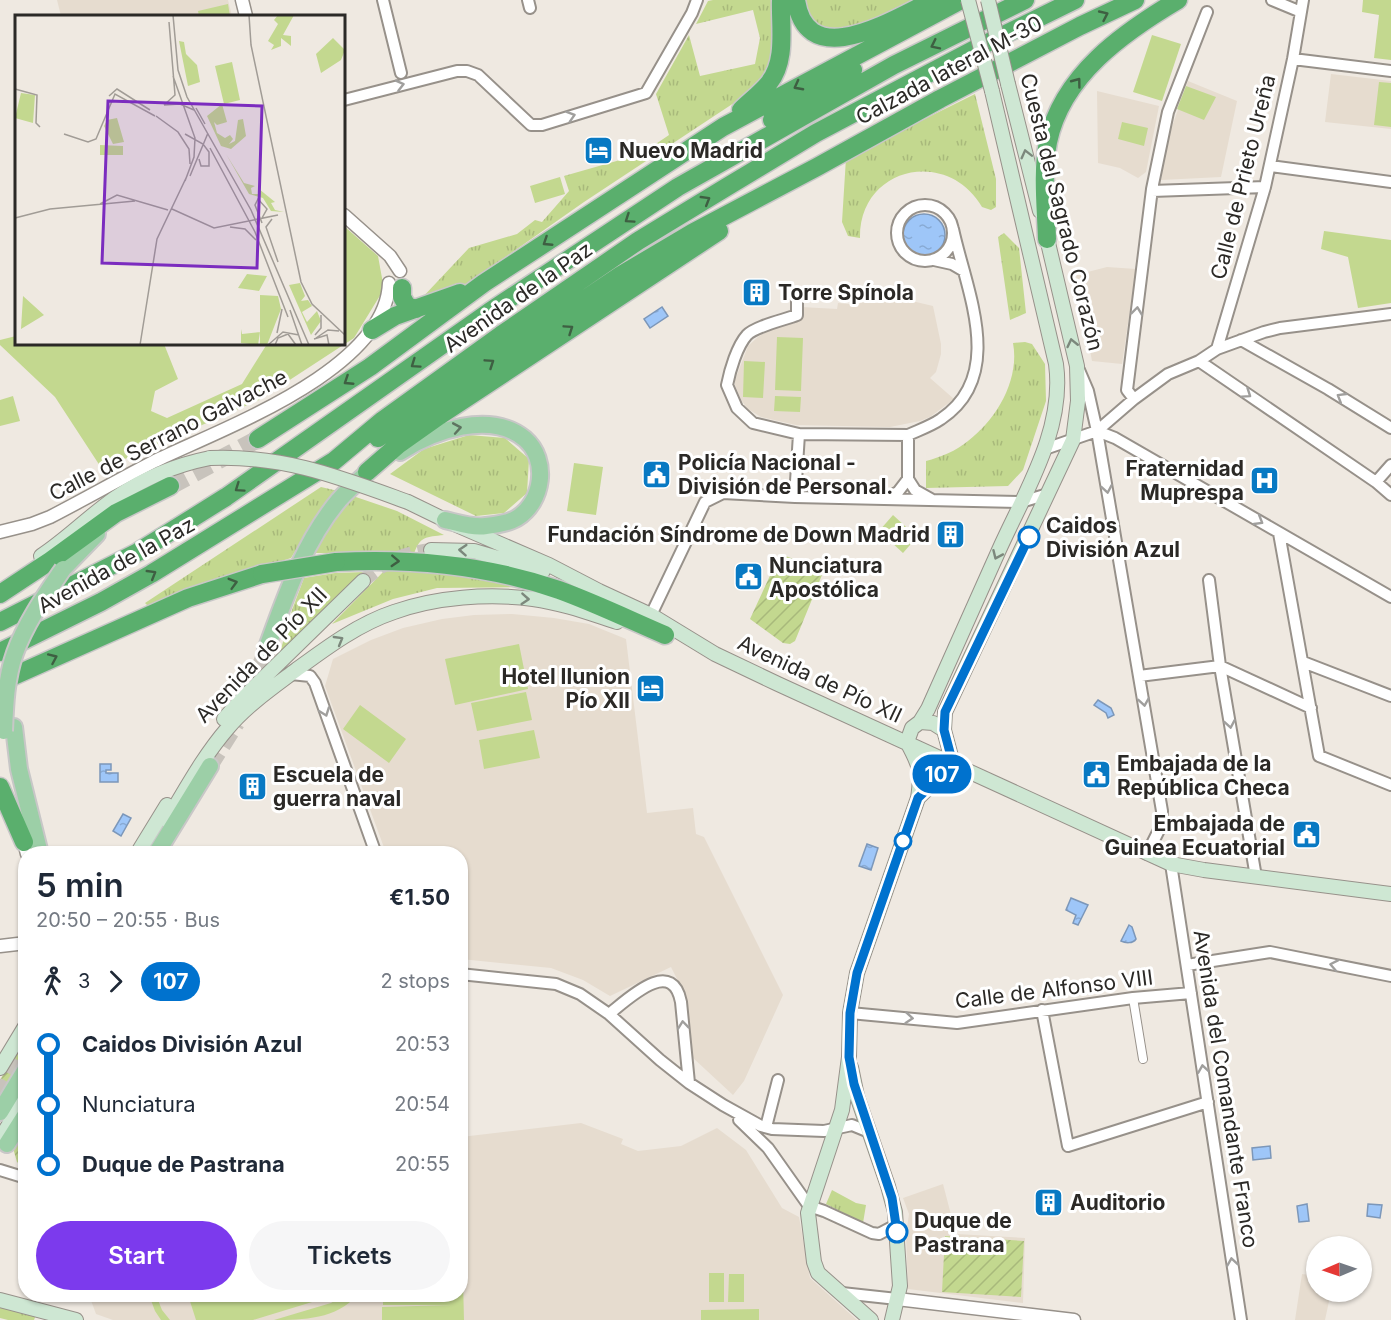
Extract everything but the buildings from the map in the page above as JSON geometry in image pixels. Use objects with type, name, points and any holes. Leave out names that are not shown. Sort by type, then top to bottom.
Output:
[{"type":"highway","points":[[723,126],[770,82],[777,69],[781,53],[781,0]]},
{"type":"highway","points":[[796,0],[802,23],[820,36],[839,39],[865,32],[934,0]]},
{"type":"highway","points":[[258,439],[370,367],[484,283],[723,126],[964,0]]},
{"type":"highway","points":[[678,187],[739,141],[964,0]]},
{"type":"highway","name":"Avenida de la Paz","points":[[0,622],[138,552],[226,497],[489,312],[678,187],[894,65],[1025,0]]},
{"type":"highway","name":"Avenida de la Paz","points":[[0,652],[152,574],[334,461],[383,420],[638,241],[816,133],[977,48],[1075,0]]},
{"type":"highway","name":"Calzada lateral M-30","points":[[817,167],[939,99],[1135,0]]},
{"type":"highway","points":[[1047,239],[1046,159],[1048,141],[1065,99],[1078,80],[1109,48],[1178,0]]},
{"type":"highway","points":[[334,461],[386,433],[621,275],[692,233],[817,167]]},
{"type":"highway","points":[[367,472],[439,416],[817,167]]},
{"type":"highway","points":[[396,281],[407,306],[416,309]]},
{"type":"highway","points":[[372,330],[388,319],[484,283]]},
{"type":"highway","points":[[0,587],[50,561],[95,526],[170,486]]},
{"type":"highway","points":[[0,682],[178,602],[219,587],[262,574],[336,562],[378,560],[426,562],[494,572],[561,591],[665,635]]},
{"type":"highway","points":[[0,787],[25,846]]},
{"type":"main road","name":"Cuesta del Sagrado Corazón","points":[[920,722],[928,709],[1045,448],[1057,398],[1058,380],[1054,356],[992,91],[964,0]]},
{"type":"main road","name":"Cuesta del Sagrado Corazón","points":[[944,730],[945,712],[1073,440],[1078,401],[1077,366],[988,0]]},
{"type":"main road","points":[[269,651],[282,606],[300,564],[339,500],[367,472],[413,444],[452,428],[481,425],[506,428],[526,440],[539,460],[540,487],[532,504],[516,519],[497,525],[483,527],[445,520]]},
{"type":"main road","name":"Avenida de Pío XII","points":[[0,587],[47,553],[115,498],[134,486],[172,468],[210,458],[250,458],[293,464],[338,476],[408,502],[549,565],[651,615],[715,654]]},
{"type":"main road","points":[[26,846],[8,772],[9,729],[16,681],[33,618],[63,568],[94,536],[138,502]]},
{"type":"main road","name":"Avenida de Pío XII","points":[[431,550],[474,551],[532,567],[599,591]]},
{"type":"main road","name":"Avenida de Pío XII","points":[[142,846],[218,727],[240,701],[363,581]]},
{"type":"main road","name":"Avenida de Pío XII","points":[[153,846],[207,754],[244,710],[328,647],[392,613],[412,606],[468,598],[533,599],[572,607],[665,635],[715,654],[1171,864],[1391,894]]},
{"type":"main road","name":"Avenida de Pío XII","points":[[927,779],[907,742],[912,728],[920,722],[933,723],[944,730]]},
{"type":"main road","points":[[9,729],[38,846]]},
{"type":"main road","points":[[871,1320],[822,1277],[816,1268],[808,1219],[809,1206],[842,1110],[849,1057],[850,1013],[857,973],[918,798],[927,779],[953,764],[944,730]]},
{"type":"main road","points":[[161,846],[210,766]]},
{"type":"main road","points":[[0,1068],[18,1038]]},
{"type":"main road","points":[[849,1057],[857,1096],[892,1198],[900,1286],[892,1320]]},
{"type":"main road","points":[[0,1112],[18,1082]]},
{"type":"main road","points":[[4,1141],[18,1113]]},
{"type":"main road","points":[[4,1141],[18,1124]]},
{"type":"main road","points":[[0,1300],[76,1320]]},
{"type":"street","points":[[242,0],[246,15]]},
{"type":"street","points":[[383,0],[401,73]]},
{"type":"street","points":[[345,100],[457,71],[467,71],[478,75],[531,125],[542,125],[646,93],[692,13],[697,0]]},
{"type":"street","points":[[1272,0],[1301,12]]},
{"type":"street","name":"Calle de Prieto Ureña","points":[[1217,350],[1265,187],[1293,59],[1303,0]]},
{"type":"street","points":[[1134,399],[1127,390],[1152,190],[1168,112],[1207,12]]},
{"type":"street","points":[[1293,59],[1391,71]]},
{"type":"street","points":[[1269,166],[1391,182]]},
{"type":"street","points":[[1152,190],[1265,187]]},
{"type":"street","points":[[797,299],[797,315],[755,330],[746,336],[727,385],[737,408],[753,423],[799,434],[908,435],[935,423],[960,402],[972,384],[979,349],[964,271],[952,229],[944,213],[937,208],[919,206],[904,215],[897,232],[898,241],[908,256],[916,260],[934,260],[952,264],[964,271]]},
{"type":"street","points":[[345,216],[390,256],[396,281]]},
{"type":"street","points":[[934,260],[949,248],[952,229]]},
{"type":"street","name":"Calle de Serrano Galvache","points":[[0,531],[32,524],[50,517],[156,461],[231,428],[296,393],[376,338],[388,319],[396,281]]},
{"type":"street","name":"Calle de Serrano Galvache","points":[[347,357],[372,330],[396,281]]},
{"type":"street","points":[[1045,448],[1097,431],[1168,374],[1241,340],[1281,328],[1391,314]]},
{"type":"street","points":[[1241,340],[1391,428]]},
{"type":"street","points":[[1198,361],[1376,482],[1391,495]]},
{"type":"street","points":[[1077,366],[1088,392],[1097,431],[1162,811],[1161,826],[1147,854]]},
{"type":"street","points":[[1097,431],[1115,438],[1391,597]]},
{"type":"street","points":[[795,497],[799,434]]},
{"type":"street","points":[[908,435],[908,479],[915,490],[934,500]]},
{"type":"street","points":[[1376,482],[1391,465]]},
{"type":"street","points":[[885,500],[898,492],[908,479]]},
{"type":"street","points":[[651,615],[685,539],[705,502],[723,493],[885,500],[1021,502],[1048,494]]},
{"type":"street","points":[[1279,533],[1304,662],[1319,756],[1391,785]]},
{"type":"street","points":[[1209,580],[1220,666],[1256,877]]},
{"type":"street","points":[[1304,662],[1391,696]]},
{"type":"street","points":[[1139,676],[1220,666],[1311,708]]},
{"type":"street","points":[[291,674],[310,676],[315,682],[373,846]]},
{"type":"street","name":"Avenida del Comandante Franco","points":[[1171,864],[1241,1320]]},
{"type":"street","points":[[0,946],[18,944]]},
{"type":"street","points":[[1187,965],[1270,952],[1391,976]]},
{"type":"street","points":[[468,975],[556,984],[580,994],[609,1014],[689,1083],[723,1105],[766,1128],[824,1131],[852,1125],[869,1132]]},
{"type":"street","points":[[609,1014],[649,984],[657,981],[674,985],[681,1002],[689,1083]]},
{"type":"street","name":"Calle de Alfonso VIII","points":[[850,1013],[957,1023],[1133,998],[1191,993]]},
{"type":"street","points":[[1133,998],[1143,1059]]},
{"type":"street","points":[[1042,1010],[1068,1146],[1208,1102]]},
{"type":"street","points":[[766,1128],[778,1080]]},
{"type":"street","points":[[723,1105],[768,1148],[809,1206],[872,1233],[879,1234],[896,1225]]},
{"type":"street","points":[[0,1170],[18,1176]]},
{"type":"street","points":[[842,1293],[897,1299],[992,1315],[1074,1320]]},
{"type":"shaded area","points":[[57,0],[228,0],[232,15],[61,15]]},
{"type":"shaded area","points":[[1331,74],[1391,81],[1391,129],[1325,122]]},
{"type":"shaded area","points":[[1188,81],[1237,101],[1221,177],[1161,180],[1166,144]]},
{"type":"shaded area","points":[[1097,91],[1159,106],[1146,172],[1138,178],[1120,168],[1098,163]]},
{"type":"shaded area","points":[[1107,267],[1136,269],[1122,364],[1092,361],[1076,275]]},
{"type":"shaded area","points":[[884,287],[895,297],[933,306],[941,354],[936,372],[930,378],[954,399],[930,417],[890,427],[796,425],[761,417],[748,409],[741,400],[735,380],[748,346],[759,336],[774,328],[800,321],[801,307],[837,309],[838,303],[859,305],[860,302],[873,303]]},
{"type":"shaded area","points":[[512,614],[554,618],[589,624],[626,639],[647,813],[693,808],[696,834],[704,837],[783,995],[744,1081],[733,1095],[692,1057],[686,997],[671,967],[610,996],[583,980],[551,968],[468,960],[468,846],[383,846],[325,686],[333,659],[371,640],[403,628],[442,619]]},
{"type":"shaded area","points":[[581,1123],[623,1139],[621,1144],[638,1151],[681,1146],[717,1128],[746,1150],[782,1208],[799,1217],[810,1278],[857,1320],[113,1320],[96,1314],[92,1302],[468,1302],[468,1136]]},
{"type":"shaded area","points":[[943,1184],[956,1234],[1025,1238],[1023,1303],[908,1289],[906,1235],[909,1214],[903,1198]]},
{"type":"shaded area","points":[[1302,1274],[1306,1275],[1306,1302],[1329,1302],[1325,1320],[1295,1320]]},
{"type":"green space","points":[[772,0],[773,43],[770,61],[765,73],[755,86],[743,97],[584,202],[467,284],[438,299],[420,300],[469,248],[517,234],[535,220],[542,222],[569,191],[564,176],[641,154],[669,135],[656,94],[689,35],[700,76],[755,64],[760,38],[753,10],[696,24],[708,1]]},
{"type":"green space","points":[[803,0],[917,0],[881,17],[831,33],[809,20]]},
{"type":"green space","points":[[1363,0],[1391,0],[1391,60],[1374,58],[1379,15],[1362,12]]},
{"type":"green space","points":[[228,4],[230,15],[199,15],[198,11]]},
{"type":"green space","points":[[1152,35],[1181,44],[1162,101],[1133,92]]},
{"type":"green space","points":[[1379,82],[1391,83],[1391,127],[1374,125]]},
{"type":"green space","points":[[1186,86],[1216,97],[1204,120],[1177,109]]},
{"type":"green space","points":[[975,94],[996,179],[996,207],[991,210],[982,207],[967,188],[948,177],[928,172],[907,173],[889,181],[874,195],[864,214],[860,238],[848,236],[842,222],[846,158]]},
{"type":"green space","points":[[1122,122],[1148,128],[1144,146],[1118,139]]},
{"type":"green space","points":[[560,177],[565,194],[535,203],[530,186]]},
{"type":"green space","points":[[345,227],[378,256],[384,289],[354,338],[345,344]]},
{"type":"green space","points":[[1324,231],[1391,240],[1391,303],[1358,308],[1348,257],[1321,249]]},
{"type":"green space","points":[[1004,233],[1019,248],[1026,313],[1010,320],[998,237]]},
{"type":"green space","points":[[15,336],[15,345],[164,345],[178,379],[155,391],[151,411],[167,418],[242,384],[266,345],[343,345],[259,400],[102,469],[55,397],[0,345],[0,340]]},
{"type":"green space","points":[[777,337],[803,338],[801,391],[775,390]]},
{"type":"green space","points":[[1013,343],[1032,344],[1045,364],[1046,401],[1023,470],[1008,486],[926,488],[926,461],[958,448],[988,422],[1004,398],[1009,385],[1013,371]]},
{"type":"green space","points":[[744,361],[765,362],[763,398],[743,397]]},
{"type":"green space","points":[[13,396],[20,421],[0,426],[0,400]]},
{"type":"green space","points":[[775,396],[801,397],[800,412],[774,411]]},
{"type":"green space","points":[[469,435],[505,438],[529,459],[527,493],[504,513],[476,516],[390,474],[424,449]]},
{"type":"green space","points":[[574,463],[603,467],[596,515],[567,511]]},
{"type":"green space","points":[[321,487],[338,491],[311,525],[291,558],[149,607],[145,603]]},
{"type":"green space","points":[[350,495],[397,511],[444,535],[424,539],[414,554],[315,553],[331,522]]},
{"type":"green space","points":[[893,515],[917,537],[903,553],[879,531]]},
{"type":"green space","points":[[780,554],[824,570],[795,641],[790,644],[783,643],[750,619]]},
{"type":"green space","points":[[387,568],[446,571],[526,587],[437,588],[393,599],[332,624]]},
{"type":"green space","points":[[366,572],[279,656],[304,578],[335,573]]},
{"type":"green space","points":[[519,644],[528,689],[455,705],[445,659]]},
{"type":"green space","points":[[526,692],[532,720],[477,731],[471,703]]},
{"type":"green space","points":[[360,705],[406,739],[389,763],[343,729]]},
{"type":"green space","points":[[534,730],[540,758],[484,769],[479,740]]},
{"type":"green space","points":[[18,1050],[18,1074],[0,1104],[0,1080]]},
{"type":"green space","points":[[18,1140],[18,1163],[17,1162],[13,1148]]},
{"type":"green space","points":[[832,1190],[856,1203],[866,1205],[863,1223],[826,1204]]},
{"type":"green space","points":[[945,1236],[1024,1241],[1021,1297],[942,1292]]},
{"type":"green space","points":[[709,1273],[724,1273],[724,1302],[709,1302]]},
{"type":"green space","points":[[729,1274],[744,1274],[744,1302],[728,1302]]},
{"type":"green space","points":[[152,1302],[159,1302],[170,1320],[161,1320]]},
{"type":"green space","points":[[190,1302],[312,1302],[253,1320],[196,1320]]},
{"type":"green space","points":[[350,1302],[340,1309],[319,1316],[274,1320],[331,1303]]},
{"type":"green space","points":[[383,1302],[464,1302],[464,1320],[382,1320],[382,1307],[452,1305],[383,1305]]},
{"type":"green space","points":[[0,1305],[36,1315],[34,1320],[0,1318]]},
{"type":"green space","points":[[759,1309],[759,1320],[701,1320],[701,1310]]},
{"type":"water","points":[[924,214],[932,215],[939,220],[944,227],[944,243],[939,250],[932,255],[924,256],[916,255],[909,250],[904,243],[903,235],[904,227],[909,220],[916,215]]},
{"type":"water","points":[[662,307],[668,316],[650,328],[644,319]]},
{"type":"water","points":[[1098,700],[1111,708],[1114,715],[1108,718],[1106,713],[1094,705]]},
{"type":"water","points":[[100,764],[111,764],[111,770],[106,770],[106,773],[118,773],[118,782],[100,782]]},
{"type":"water","points":[[123,814],[131,818],[121,836],[113,831]]},
{"type":"water","points":[[867,844],[878,848],[871,870],[859,866]]},
{"type":"water","points":[[1071,898],[1088,905],[1078,925],[1073,923],[1076,915],[1066,910]]},
{"type":"water","points":[[1129,925],[1136,939],[1127,943],[1121,941]]},
{"type":"water","points":[[1270,1146],[1271,1158],[1253,1160],[1252,1148]]},
{"type":"water","points":[[1307,1204],[1309,1221],[1299,1222],[1297,1206]]},
{"type":"water","points":[[1368,1204],[1382,1205],[1380,1218],[1367,1216]]},
{"type":"tunnel","points":[[170,486],[258,439]]},
{"type":"tunnel","points":[[363,581],[394,559],[431,550]]},
{"type":"tunnel","points":[[246,695],[266,650]]},
{"type":"tunnel","points":[[210,766],[237,723]]},
{"type":"tunnel","points":[[152,846],[169,811]]},
{"type":"tunnel","points":[[0,1096],[18,1064]]},
{"type":"bus line","name":"107","points":[[897,1232],[892,1198],[857,1096],[849,1057],[850,1013],[857,973],[918,798],[953,764],[944,730],[945,712],[1029,537]]},
{"type":"place","name":"Nuevo Madrid","points":[[598,150]]},
{"type":"place","name":"Torre Spínola","points":[[757,292]]},
{"type":"place","name":"Policía Nacional - División de Personal.","points":[[657,474]]},
{"type":"place","name":"Fraternidad Muprespa","points":[[1265,480]]},
{"type":"place","name":"Fundación Síndrome de Down Madrid","points":[[951,534]]},
{"type":"place","name":"Caidos División Azul","points":[[1029,537]]},
{"type":"place","name":"Nunciatura Apostólica","points":[[748,577]]},
{"type":"place","name":"Hotel Ilunion Pío XII","points":[[651,688]]},
{"type":"place","name":"Embajada de la República Checa","points":[[1096,775]]},
{"type":"place","name":"Escuela de guerra naval","points":[[252,786]]},
{"type":"place","name":"Embajada de Guinea Ecuatorial","points":[[1306,835]]},
{"type":"place","name":"Auditorio","points":[[1049,1202]]},
{"type":"place","name":"Duque de Pastrana","points":[[897,1232]]}]
